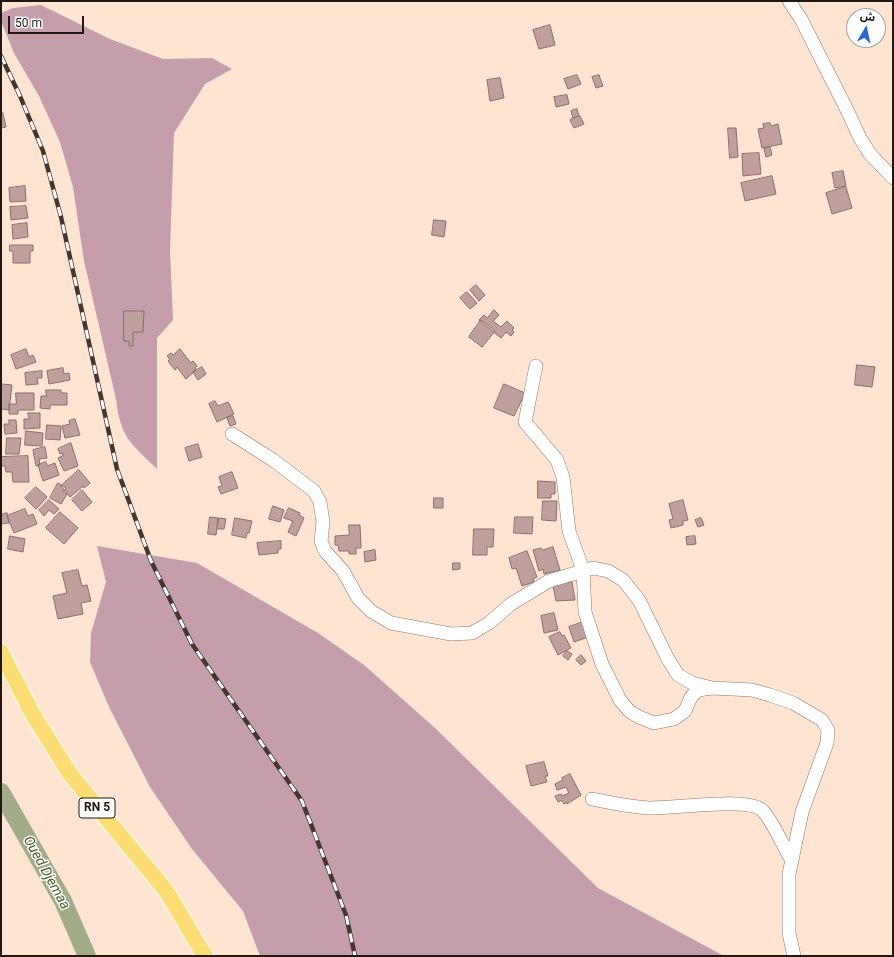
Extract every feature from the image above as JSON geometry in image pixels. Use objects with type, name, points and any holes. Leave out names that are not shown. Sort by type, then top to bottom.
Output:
[{"type":"main road","name":"RN 5","points":[[1,652],[32,713],[70,774],[167,892],[205,956]]},
{"type":"street","points":[[789,1],[801,19],[860,138],[870,154],[893,178]]},
{"type":"street","points":[[536,366],[527,404],[525,422],[557,460],[563,477],[569,531],[583,570],[585,612],[592,639],[602,664],[620,700],[629,711],[654,723],[674,719],[685,711],[691,697],[698,690],[712,688],[752,690],[794,703],[822,720],[828,730],[827,743],[802,812],[791,859],[788,905],[789,933],[794,956]]},
{"type":"street","points":[[232,434],[273,460],[314,490],[320,502],[323,522],[321,541],[325,551],[343,571],[358,598],[371,611],[391,623],[451,634],[472,633],[489,623],[511,604],[549,581],[593,568],[608,571],[623,580],[639,600],[668,659],[678,675],[692,682],[712,688]]},
{"type":"street","points":[[592,799],[625,807],[677,808],[721,804],[753,806],[763,810],[791,859]]},
{"type":"shaded area","points":[[41,5],[110,39],[163,59],[212,58],[232,69],[205,84],[174,133],[170,250],[173,320],[157,338],[157,469],[133,446],[124,432],[118,412],[84,261],[73,187],[60,142],[39,96],[14,53],[1,21],[1,13],[13,8]]},
{"type":"shaded area","points":[[97,546],[197,563],[318,633],[364,665],[435,728],[598,888],[724,956],[260,956],[243,911],[192,849],[150,787],[109,707],[90,662],[91,633],[106,582]]},
{"type":"building","points":[[550,25],[555,45],[539,49],[533,30]]},
{"type":"building","points":[[577,75],[581,84],[568,89],[564,79]]},
{"type":"building","points":[[599,75],[603,86],[596,88],[592,77]]},
{"type":"building","points":[[500,78],[504,98],[490,101],[487,80]]},
{"type":"building","points":[[567,95],[569,104],[556,107],[554,97]]},
{"type":"building","points":[[577,109],[579,116],[573,118],[571,111]]},
{"type":"building","points":[[3,113],[6,127],[1,128],[1,114]]},
{"type":"building","points":[[580,116],[584,124],[574,128],[570,120]]},
{"type":"building","points":[[770,123],[771,126],[778,124],[782,144],[762,148],[758,129],[764,128],[763,124]]},
{"type":"building","points":[[728,128],[736,128],[738,157],[730,158]]},
{"type":"building","points":[[770,147],[772,155],[766,157],[764,149]]},
{"type":"building","points":[[759,153],[761,174],[743,176],[742,154]]},
{"type":"building","points":[[843,171],[846,186],[835,188],[832,173]]},
{"type":"building","points":[[772,176],[776,194],[745,201],[741,183]]},
{"type":"building","points":[[25,186],[26,201],[10,202],[9,188]]},
{"type":"building","points":[[846,187],[852,208],[832,214],[826,193]]},
{"type":"building","points":[[26,206],[28,218],[11,220],[10,207]]},
{"type":"building","points":[[434,220],[446,221],[444,237],[432,235]]},
{"type":"building","points":[[27,223],[28,237],[13,239],[12,225]]},
{"type":"building","points":[[10,245],[33,245],[33,251],[30,251],[30,263],[13,263],[13,251],[10,251]]},
{"type":"building","points":[[476,285],[485,295],[479,301],[470,290]]},
{"type":"building","points":[[467,292],[477,303],[470,309],[460,298]]},
{"type":"building","points":[[494,310],[499,315],[493,321],[501,327],[507,321],[514,328],[512,330],[514,332],[511,336],[506,332],[501,338],[479,320],[484,315],[487,318]]},
{"type":"building","points":[[124,311],[144,311],[143,332],[133,332],[133,346],[129,346],[129,341],[124,341]]},
{"type":"building","points":[[481,320],[495,331],[482,347],[469,337]]},
{"type":"building","points":[[26,349],[29,357],[33,355],[36,362],[16,369],[11,355]]},
{"type":"building","points":[[180,349],[191,363],[193,361],[197,366],[195,368],[196,370],[186,379],[177,367],[175,370],[168,361],[170,359],[167,356],[171,353],[173,355]]},
{"type":"building","points":[[857,365],[875,367],[872,387],[855,385]]},
{"type":"building","points":[[202,367],[206,374],[198,380],[193,372]]},
{"type":"building","points":[[63,368],[64,374],[69,373],[70,380],[49,384],[47,371]]},
{"type":"building","points":[[42,371],[42,378],[37,378],[38,384],[26,385],[25,373]]},
{"type":"building","points":[[2,384],[12,385],[9,410],[1,409]]},
{"type":"building","points":[[504,384],[525,393],[514,416],[494,408]]},
{"type":"building","points":[[46,390],[61,390],[61,393],[67,393],[67,405],[50,405],[50,409],[40,408],[41,396],[46,396]]},
{"type":"building","points":[[16,393],[34,393],[34,410],[18,410],[18,414],[9,414],[9,404],[16,404]]},
{"type":"building","points":[[215,401],[218,406],[228,402],[234,414],[217,422],[209,404]]},
{"type":"building","points":[[28,413],[40,413],[40,428],[24,429],[24,419],[29,419]]},
{"type":"building","points":[[233,416],[236,424],[230,426],[227,418]]},
{"type":"building","points":[[75,419],[80,435],[65,438],[62,426],[70,424],[69,421]]},
{"type":"building","points":[[9,420],[16,420],[17,433],[5,434],[4,424],[9,424]]},
{"type":"building","points":[[47,425],[61,426],[60,440],[46,439]]},
{"type":"building","points":[[26,431],[43,433],[42,446],[25,445]]},
{"type":"building","points":[[7,438],[21,438],[19,454],[6,454]]},
{"type":"building","points":[[71,443],[78,466],[64,471],[58,458],[64,455],[63,453],[60,454],[58,449]]},
{"type":"building","points":[[198,444],[202,457],[189,461],[185,448]]},
{"type":"building","points":[[45,447],[47,458],[39,459],[40,465],[36,466],[33,450]]},
{"type":"building","points":[[28,456],[29,482],[13,482],[12,472],[6,472],[5,466],[1,466],[1,457]]},
{"type":"building","points":[[46,462],[47,466],[55,463],[59,475],[43,481],[38,465]]},
{"type":"building","points":[[79,470],[90,483],[84,488],[83,486],[70,497],[61,486]]},
{"type":"building","points":[[232,472],[238,488],[221,494],[218,487],[222,486],[219,477]]},
{"type":"building","points":[[538,481],[555,482],[555,494],[551,494],[551,498],[538,498]]},
{"type":"building","points":[[58,483],[66,488],[63,492],[67,494],[61,504],[50,498]]},
{"type":"building","points":[[36,487],[47,497],[36,509],[25,498]]},
{"type":"building","points":[[82,490],[92,502],[82,511],[72,500]]},
{"type":"building","points":[[434,498],[443,498],[443,508],[434,508]]},
{"type":"building","points":[[49,500],[59,509],[54,514],[49,510],[44,516],[39,510]]},
{"type":"building","points":[[683,500],[688,520],[683,521],[683,525],[671,528],[669,520],[673,519],[669,504]]},
{"type":"building","points":[[543,501],[557,501],[556,521],[542,520]]},
{"type":"building","points":[[273,506],[284,510],[280,522],[269,519]]},
{"type":"building","points":[[289,508],[300,513],[299,515],[304,518],[296,536],[288,532],[293,521],[284,518]]},
{"type":"building","points":[[25,509],[28,516],[33,514],[37,524],[14,533],[7,516]]},
{"type":"building","points":[[60,512],[78,528],[64,544],[46,528]]},
{"type":"building","points":[[7,513],[9,523],[1,524],[1,515]]},
{"type":"building","points":[[210,517],[218,518],[216,535],[208,534]]},
{"type":"building","points":[[515,517],[533,517],[532,534],[514,533]]},
{"type":"building","points":[[219,518],[226,519],[224,529],[218,529]]},
{"type":"building","points":[[235,518],[252,521],[246,538],[232,535]]},
{"type":"building","points":[[701,518],[704,525],[698,527],[695,520]]},
{"type":"building","points":[[349,525],[360,525],[361,548],[356,548],[356,554],[349,554],[349,551],[339,551],[338,545],[335,545],[335,536],[349,535]]},
{"type":"building","points":[[474,529],[494,529],[493,547],[487,547],[487,555],[473,555]]},
{"type":"building","points":[[10,536],[25,539],[23,552],[8,549]]},
{"type":"building","points":[[695,536],[696,544],[687,545],[686,537]]},
{"type":"building","points":[[281,541],[281,549],[278,549],[278,553],[259,555],[257,543]]},
{"type":"building","points":[[553,547],[560,570],[544,574],[543,569],[539,571],[533,550],[541,548],[542,550]]},
{"type":"building","points":[[375,550],[376,560],[365,562],[364,552]]},
{"type":"building","points":[[527,551],[537,577],[533,579],[534,582],[522,586],[516,568],[512,569],[509,558]]},
{"type":"building","points":[[453,563],[460,563],[460,569],[453,570]]},
{"type":"building","points":[[78,570],[82,586],[87,585],[91,601],[81,603],[83,614],[58,619],[53,596],[67,593],[62,573]]},
{"type":"building","points":[[572,582],[575,600],[556,601],[553,586]]},
{"type":"building","points":[[554,613],[558,630],[544,633],[541,616]]},
{"type":"building","points":[[583,622],[588,637],[574,642],[569,627]]},
{"type":"building","points":[[560,632],[562,636],[564,635],[571,648],[558,655],[549,637]]},
{"type":"building","points":[[567,651],[572,654],[568,660],[563,656]]},
{"type":"building","points":[[581,655],[586,661],[581,665],[576,660]]},
{"type":"building","points":[[544,762],[548,776],[545,776],[547,782],[531,786],[526,766]]},
{"type":"building","points":[[570,774],[581,795],[567,804],[567,802],[564,804],[562,800],[558,802],[555,796],[561,794],[562,796],[569,793],[566,787],[557,790],[555,784]]},
{"type":"waterway","name":"Oued Djemaa","points":[[1,792],[63,901],[87,956]]},
{"type":"railway","points":[[1,56],[20,96],[43,151],[61,217],[117,469],[151,561],[192,644],[302,801],[346,915],[355,956]]}]
